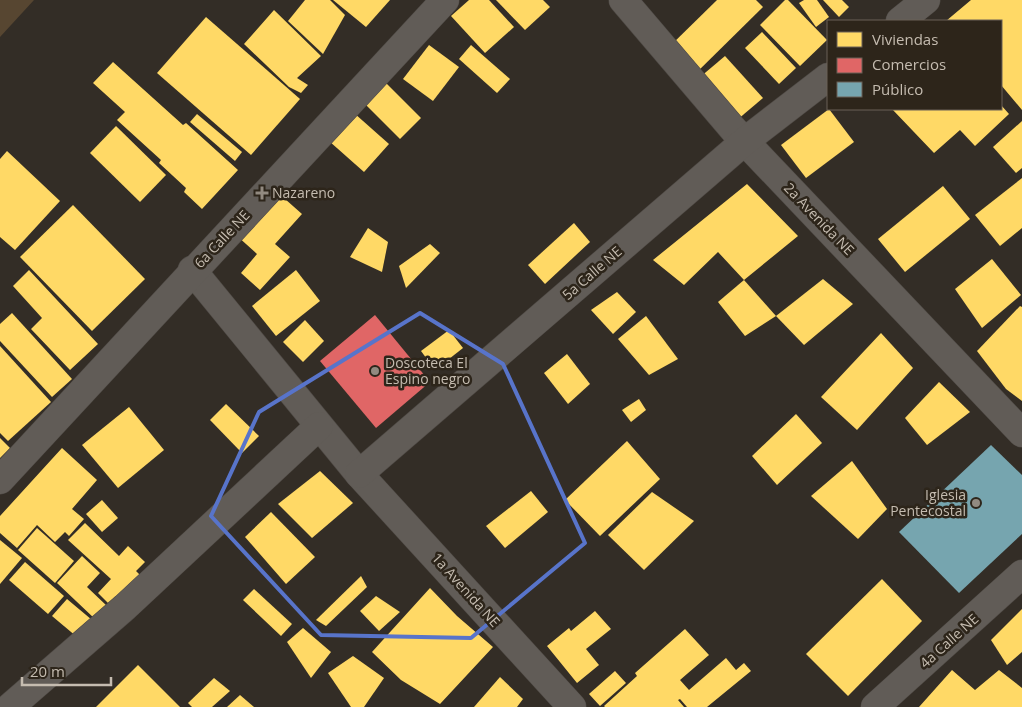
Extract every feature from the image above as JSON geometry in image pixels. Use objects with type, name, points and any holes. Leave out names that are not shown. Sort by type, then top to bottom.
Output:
[{"type":"street","name":"6a Calle NE","points":[[0,480],[192,270],[445,0]]},
{"type":"street","name":"2a Avenida NE","points":[[623,0],[745,141],[1022,433]]},
{"type":"street","points":[[901,20],[926,0]]},
{"type":"street","name":"5a Calle NE","points":[[359,474],[745,141],[827,78]]},
{"type":"street","name":"1a Avenida NE","points":[[192,270],[359,474],[572,707]]},
{"type":"street","points":[[10,707],[125,607],[319,426]]},
{"type":"street","name":"4a Calle NE","points":[[875,707],[1022,574]]},
{"type":"highlighted area","points":[[420,313],[503,364],[585,543],[471,638],[321,635],[211,516],[259,412]]},
{"type":"shaded area","points":[[0,0],[34,0],[0,37]]},
{"type":"building: Viviendas","points":[[305,0],[330,0],[345,15],[323,54],[288,21]]},
{"type":"building: Viviendas","points":[[333,0],[390,0],[366,27]]},
{"type":"building: Viviendas","points":[[469,0],[489,0],[514,27],[485,53],[451,16]]},
{"type":"building: Viviendas","points":[[496,0],[543,0],[550,7],[525,30]]},
{"type":"building: Viviendas","points":[[717,0],[756,0],[763,7],[692,77],[666,50]]},
{"type":"building: Viviendas","points":[[785,0],[788,0],[827,40],[800,66],[760,25]]},
{"type":"building: Viviendas","points":[[804,0],[817,0],[829,17],[816,27],[799,3]]},
{"type":"building: Viviendas","points":[[823,0],[842,0],[849,7],[839,17]]},
{"type":"building: Viviendas","points":[[971,0],[1022,0],[1022,110],[1002,86],[1002,20],[947,20]]},
{"type":"building: Viviendas","points":[[274,10],[321,56],[297,78],[308,85],[301,93],[289,87],[244,44]]},
{"type":"building: Viviendas","points":[[206,17],[300,99],[251,155],[157,73]]},
{"type":"building: Viviendas","points":[[762,32],[796,68],[779,84],[745,48]]},
{"type":"building: Viviendas","points":[[429,45],[459,67],[433,101],[403,79]]},
{"type":"building: Viviendas","points":[[471,45],[510,79],[497,93],[459,59]]},
{"type":"building: Viviendas","points":[[725,56],[763,98],[737,120],[699,78]]},
{"type":"building: Viviendas","points":[[113,62],[183,125],[186,123],[238,170],[202,209],[184,192],[186,188],[159,163],[161,160],[117,120],[125,112],[93,83]]},
{"type":"building: Viviendas","points":[[383,80],[421,118],[400,139],[362,101]]},
{"type":"building: Viviendas","points":[[1002,106],[1009,114],[975,146],[960,130],[934,153],[893,110],[1002,110]]},
{"type":"building: Viviendas","points":[[828,110],[830,110],[854,142],[806,178],[781,145]]},
{"type":"building: Viviendas","points":[[354,113],[389,144],[364,172],[329,141]]},
{"type":"building: Viviendas","points":[[197,114],[242,152],[235,161],[190,122]]},
{"type":"building: Viviendas","points":[[1022,121],[1022,168],[1016,173],[993,147]]},
{"type":"building: Viviendas","points":[[116,126],[166,175],[140,202],[90,153]]},
{"type":"building: Viviendas","points":[[7,151],[60,201],[15,250],[0,237],[0,159]]},
{"type":"building: Viviendas","points":[[1022,178],[1022,228],[1000,246],[975,215]]},
{"type":"building: Viviendas","points":[[747,184],[798,236],[744,280],[718,252],[684,285],[653,260]]},
{"type":"building: Viviendas","points":[[943,186],[970,219],[905,272],[878,239]]},
{"type":"building: Viviendas","points":[[276,191],[302,214],[275,244],[290,257],[260,290],[241,273],[257,254],[236,235]]},
{"type":"building: Viviendas","points":[[73,205],[145,279],[92,331],[20,257]]},
{"type":"building: Viviendas","points":[[574,223],[590,242],[545,284],[528,265]]},
{"type":"building: Viviendas","points":[[368,228],[388,242],[382,272],[350,257]]},
{"type":"building: Viviendas","points":[[430,244],[440,253],[406,288],[399,266]]},
{"type":"building: Viviendas","points":[[992,259],[1021,295],[982,328],[955,289]]},
{"type":"building: Viviendas","points":[[29,270],[98,344],[70,370],[31,329],[42,318],[13,286]]},
{"type":"building: Viviendas","points":[[296,270],[320,301],[276,336],[252,306]]},
{"type":"building: Viviendas","points":[[823,279],[853,304],[804,345],[776,316]]},
{"type":"building: Viviendas","points":[[744,280],[776,316],[745,336],[718,302]]},
{"type":"building: Viviendas","points":[[617,292],[636,312],[613,334],[591,310]]},
{"type":"building: Viviendas","points":[[1020,306],[1022,307],[1022,401],[1006,389],[977,351]]},
{"type":"building: Viviendas","points":[[12,313],[72,379],[52,397],[0,341],[0,324]]},
{"type":"building: Viviendas","points":[[646,316],[678,359],[649,375],[618,339]]},
{"type":"building: Viviendas","points":[[305,320],[324,341],[303,362],[283,342]]},
{"type":"building: Viviendas","points":[[449,330],[463,348],[435,370],[421,351]]},
{"type":"building: Viviendas","points":[[881,333],[913,368],[857,430],[821,397]]},
{"type":"building: Viviendas","points":[[0,346],[51,402],[8,441],[0,433]]},
{"type":"building: Viviendas","points":[[567,354],[590,384],[568,404],[544,373]]},
{"type":"building: Viviendas","points":[[939,382],[970,412],[927,445],[905,418]]},
{"type":"building: Viviendas","points":[[639,399],[646,410],[631,422],[622,410]]},
{"type":"building: Viviendas","points":[[226,404],[259,436],[242,453],[210,420]]},
{"type":"building: Viviendas","points":[[129,407],[164,450],[118,488],[82,445]]},
{"type":"building: Viviendas","points":[[796,414],[822,443],[777,485],[752,456]]},
{"type":"building: Viviendas","points":[[0,438],[10,448],[0,458]]},
{"type":"building: Viviendas","points":[[627,441],[660,479],[600,536],[565,500]]},
{"type":"building: Viviendas","points":[[62,448],[97,480],[72,509],[84,519],[69,536],[65,532],[55,542],[37,525],[17,548],[0,533],[0,516]]},
{"type":"building: Viviendas","points":[[852,461],[887,509],[858,539],[811,496]]},
{"type":"building: Viviendas","points":[[320,471],[353,503],[312,538],[278,504]]},
{"type":"building: Viviendas","points":[[531,491],[548,512],[505,548],[486,526]]},
{"type":"building: Viviendas","points":[[652,492],[694,521],[644,570],[608,535]]},
{"type":"building: Viviendas","points":[[102,500],[118,518],[102,532],[86,514]]},
{"type":"building: Viviendas","points":[[271,512],[315,557],[286,584],[245,537]]},
{"type":"building: Viviendas","points":[[85,523],[119,556],[128,546],[145,562],[136,571],[144,579],[115,610],[98,593],[111,579],[68,540]]},
{"type":"building: Viviendas","points":[[37,528],[74,561],[55,583],[18,550]]},
{"type":"building: Viviendas","points":[[0,540],[22,558],[0,584]]},
{"type":"building: Viviendas","points":[[82,556],[100,573],[87,587],[107,606],[95,619],[57,583]]},
{"type":"building: Viviendas","points":[[25,562],[64,596],[48,614],[9,580]]},
{"type":"building: Viviendas","points":[[361,576],[367,587],[326,626],[316,620]]},
{"type":"building: Viviendas","points":[[882,579],[922,621],[848,696],[806,654]]},
{"type":"building: Viviendas","points":[[430,588],[457,616],[493,647],[440,704],[401,680],[372,652]]},
{"type":"building: Viviendas","points":[[254,589],[292,624],[281,636],[243,600]]},
{"type":"building: Viviendas","points":[[376,596],[400,612],[379,631],[360,611]]},
{"type":"building: Viviendas","points":[[67,599],[92,620],[77,637],[52,616]]},
{"type":"building: Viviendas","points":[[1022,609],[1022,652],[1007,665],[991,640]]},
{"type":"building: Viviendas","points":[[595,611],[611,629],[586,649],[599,665],[577,683],[547,646],[569,628],[571,631]]},
{"type":"building: Viviendas","points":[[303,628],[331,652],[311,678],[287,642]]},
{"type":"building: Viviendas","points":[[685,629],[709,655],[680,680],[689,690],[726,658],[736,670],[744,663],[751,671],[707,707],[687,707],[680,699],[678,700],[684,707],[604,706],[637,676],[635,673]]},
{"type":"building: Viviendas","points":[[353,656],[384,678],[364,707],[351,707],[328,673]]},
{"type":"building: Viviendas","points":[[138,665],[180,707],[96,707]]},
{"type":"building: Viviendas","points":[[952,670],[975,690],[999,670],[1022,688],[1022,707],[919,707]]},
{"type":"building: Viviendas","points":[[615,671],[626,683],[600,706],[589,694]]},
{"type":"building: Viviendas","points":[[500,677],[523,699],[517,707],[474,707]]},
{"type":"building: Viviendas","points":[[214,678],[230,691],[212,707],[192,707],[188,703]]},
{"type":"building: Viviendas","points":[[240,695],[254,707],[227,707]]},
{"type":"building: Comercios","name":"Doscoteca El Espino negro","points":[[375,315],[430,382],[376,428],[320,361]]},
{"type":"building: Público","name":"Iglesia Pentecostal","points":[[991,445],[1022,475],[1022,534],[959,593],[899,532]]},
{"type":"place","name":"Nazareno","points":[[262,193]]},
{"type":"place","name":"Doscoteca El Espino negro","points":[[375,371]]},
{"type":"place","name":"Iglesia Pentecostal","points":[[976,503]]}]
